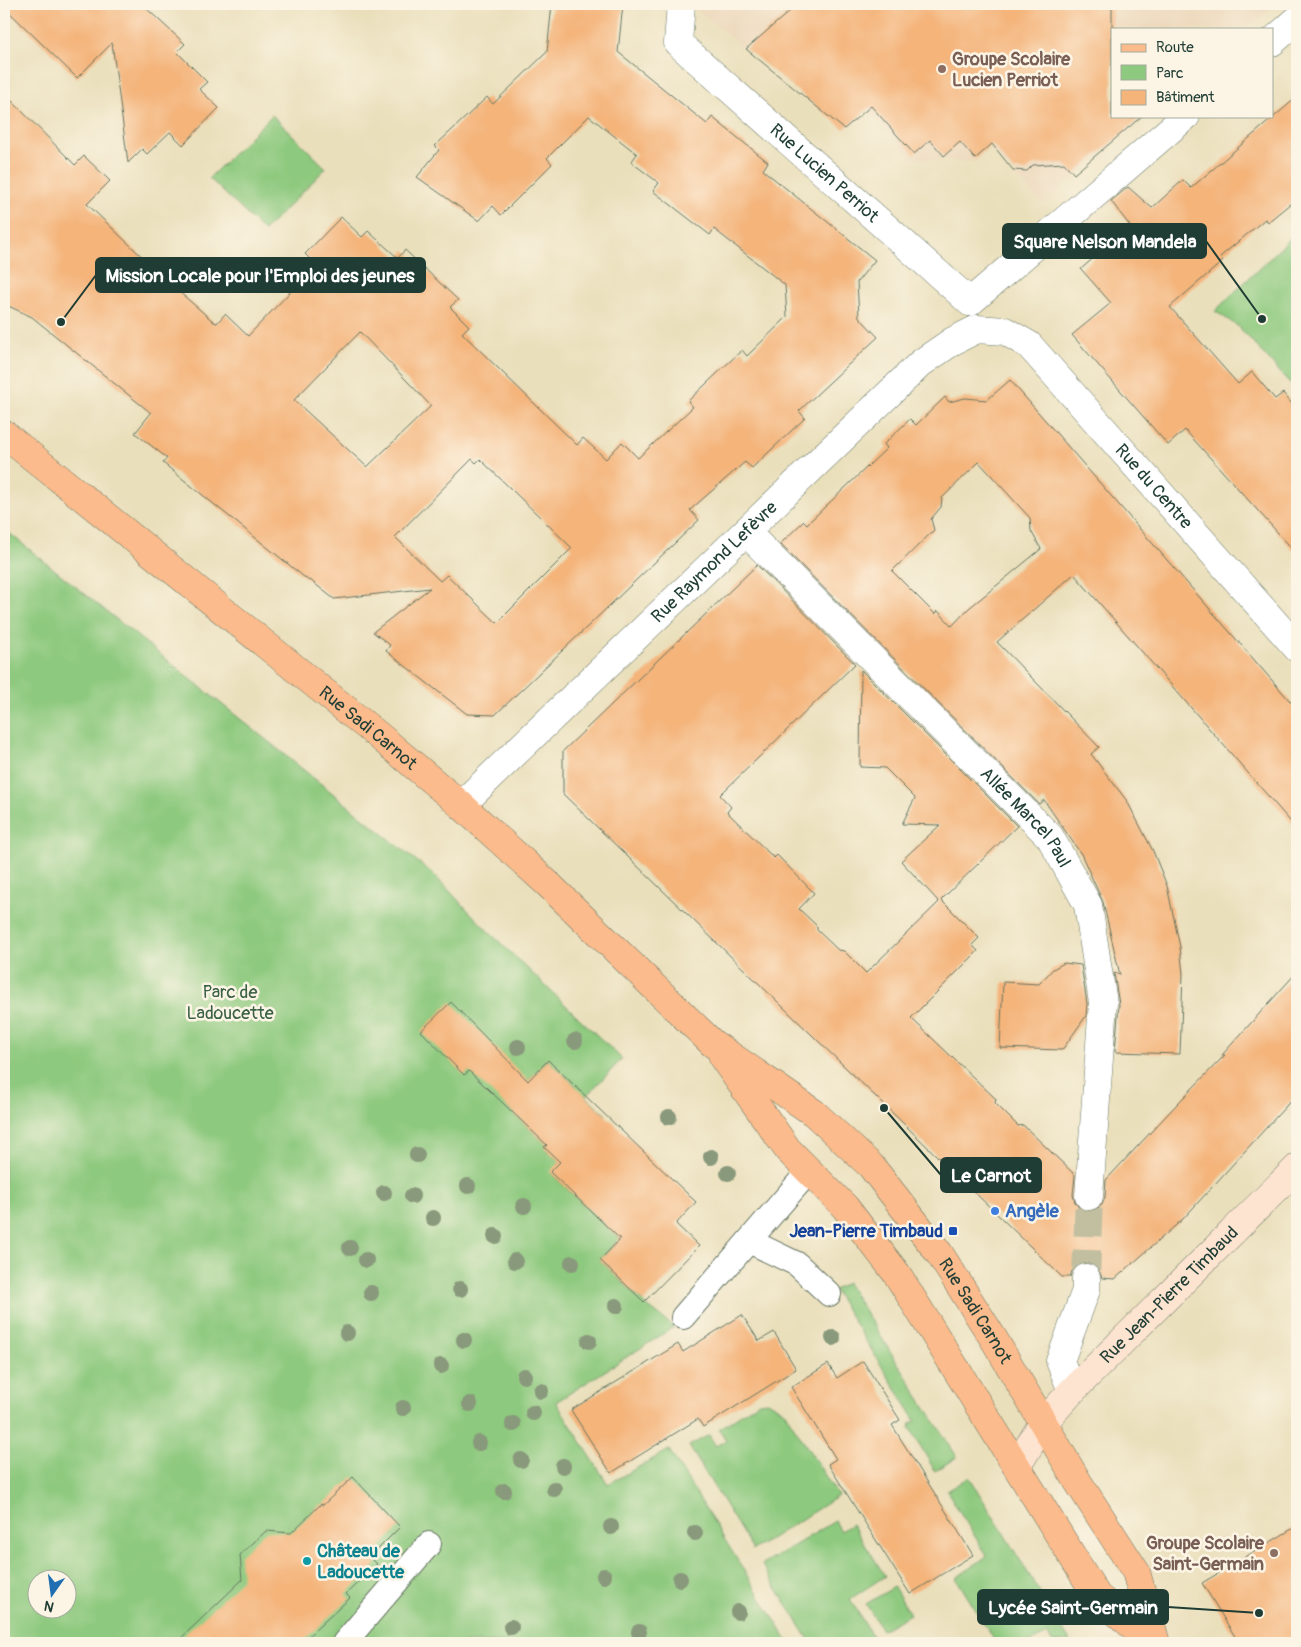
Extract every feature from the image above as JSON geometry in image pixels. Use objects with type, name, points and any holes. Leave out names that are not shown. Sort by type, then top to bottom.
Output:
[{"type":"main road","name":"Rue Sadi Carnot","points":[[4,434],[379,736],[461,805],[549,885],[712,1042],[814,1113],[871,1166],[938,1253],[995,1341],[1078,1482],[1136,1572],[1155,1643]]},
{"type":"main road","name":"Rue Sadi Carnot","points":[[712,1042],[788,1150],[845,1207],[897,1274],[1097,1596],[1155,1643]]},
{"type":"main road","name":"Rue Jean-Pierre Timbaud","points":[[1017,1466],[1044,1423],[1072,1391],[1297,1168]]},
{"type":"street","name":"Rue Lucien Perriot","points":[[681,4],[678,43],[970,302]]},
{"type":"street","points":[[1274,40],[1297,20]]},
{"type":"street","points":[[977,330],[970,302],[1184,118]]},
{"type":"street","name":"Rue Raymond Lefèvre","points":[[461,805],[921,363],[953,341],[977,330],[1005,331]]},
{"type":"street","name":"Rue du Centre","points":[[1005,331],[1029,345],[1297,648]]},
{"type":"street","name":"Allée Marcel Paul","points":[[746,532],[1050,837],[1088,905],[1103,1004],[1089,1196]]},
{"type":"street","points":[[1072,1391],[1060,1361],[1086,1290],[1086,1278]]},
{"type":"lane","points":[[683,1317],[809,1171]]},
{"type":"lane","points":[[748,1241],[797,1264],[829,1294]]},
{"type":"lane","points":[[344,1643],[429,1544]]},
{"type":"shaded area","name":"Groupe Scolaire Lucien Perriot","points":[[701,4],[1276,4],[1248,28],[1111,28],[1111,118],[1143,118],[1042,204],[990,148],[975,162],[912,158],[869,110],[846,129],[693,7]]},
{"type":"green space","points":[[272,115],[326,168],[264,231],[209,178]]},
{"type":"green space","points":[[1297,232],[1297,391],[1239,327],[1215,311]]},
{"type":"green space","name":"Parc de Ladoucette","points":[[4,529],[433,874],[488,931],[622,1059],[586,1096],[606,1115],[587,1135],[557,1106],[576,1086],[548,1060],[505,1105],[547,1145],[545,1148],[560,1162],[551,1173],[619,1239],[600,1260],[646,1305],[674,1327],[556,1402],[608,1484],[669,1450],[789,1643],[4,1643]]},
{"type":"green space","points":[[847,1283],[957,1457],[935,1471],[910,1428],[911,1423],[916,1421],[834,1290]]},
{"type":"green space","points":[[768,1401],[784,1411],[838,1496],[753,1550],[689,1446],[709,1435],[716,1446],[726,1440],[719,1429],[759,1402]]},
{"type":"green space","points":[[969,1477],[1071,1643],[1053,1643],[1047,1634],[1030,1643],[996,1643],[956,1578],[987,1556],[947,1491]]},
{"type":"green space","points":[[835,1521],[841,1531],[852,1524],[885,1576],[850,1599],[872,1636],[860,1643],[811,1643],[762,1565]]},
{"type":"green space","points":[[894,1587],[910,1614],[882,1630],[866,1604]]},
{"type":"building","points":[[4,4],[150,4],[146,8],[185,44],[177,52],[207,82],[199,89],[219,108],[183,145],[170,132],[147,154],[142,149],[128,163],[112,43],[77,78],[4,7]]},
{"type":"building","points":[[552,4],[623,4],[618,52],[707,124],[712,117],[768,162],[763,170],[875,260],[857,282],[859,317],[878,337],[799,411],[805,418],[752,468],[745,462],[690,510],[699,520],[495,715],[467,714],[386,651],[390,645],[373,632],[430,588],[334,599],[163,463],[167,458],[135,433],[151,413],[32,317],[4,304],[4,93],[75,165],[84,156],[110,181],[87,204],[177,290],[214,322],[217,323],[225,314],[248,336],[316,265],[305,254],[341,217],[362,237],[368,231],[398,258],[405,250],[458,300],[450,307],[469,326],[462,333],[577,445],[583,438],[606,459],[622,442],[638,458],[693,407],[688,401],[742,350],[747,356],[787,317],[785,285],[714,229],[710,235],[653,191],[659,183],[631,162],[637,154],[589,116],[547,158],[552,164],[501,215],[493,206],[479,221],[417,177],[439,150],[435,146],[487,97],[493,104],[547,52]],"holes":[[[360,332],[431,406],[367,467],[294,400]],[[472,459],[476,463],[480,459],[572,548],[497,623],[447,575],[440,581],[395,537]]]},
{"type":"building","name":"Groupe Scolaire Lucien Perriot","points":[[798,4],[1112,4],[1111,118],[1140,118],[1074,174],[1064,163],[1033,165],[1027,171],[1013,170],[992,144],[975,159],[960,142],[944,156],[930,140],[914,154],[871,106],[844,129],[746,49]]},
{"type":"building","points":[[1297,97],[1297,198],[1268,222],[1265,219],[1220,257],[1223,261],[1170,307],[1238,384],[1252,372],[1275,399],[1283,393],[1297,410],[1297,554],[1185,430],[1168,445],[1072,335],[1111,303],[1081,269],[1130,226],[1111,201],[1128,187],[1152,208],[1183,180],[1191,188]]},
{"type":"building","points":[[1010,380],[1297,709],[1297,829],[1074,574],[997,642],[1099,747],[1091,754],[1127,801],[1153,851],[1167,886],[1180,947],[1183,974],[1180,1054],[1115,1052],[1119,1004],[1114,973],[1120,975],[1103,902],[1081,854],[1044,800],[1039,804],[780,544],[804,521],[807,524],[887,448],[884,444],[910,419],[916,425],[945,397],[949,402],[965,398],[987,400]],"holes":[[[979,462],[1030,518],[1031,531],[1041,549],[968,609],[952,626],[938,611],[935,614],[892,571],[934,530],[931,519],[941,507],[942,498]]]},
{"type":"building","points":[[757,565],[855,664],[720,795],[731,807],[727,812],[774,858],[777,855],[814,893],[799,909],[817,926],[817,930],[838,950],[844,951],[866,973],[939,902],[901,861],[940,825],[902,824],[915,798],[885,768],[860,767],[861,670],[1017,826],[941,900],[979,938],[972,945],[978,951],[911,1018],[996,1099],[995,1103],[1018,1126],[1023,1125],[1075,1175],[1073,1195],[1080,1209],[1088,1212],[1102,1205],[1105,1197],[1106,1180],[1225,1055],[1222,1055],[1297,972],[1297,1094],[1183,1219],[1115,1279],[1102,1278],[1099,1270],[1093,1264],[1086,1262],[1078,1265],[1072,1271],[1070,1277],[1062,1277],[563,794],[563,751]]},
{"type":"building","points":[[1064,963],[1081,965],[1087,1004],[1086,1016],[1062,1050],[1000,1048],[1003,982],[1039,984],[1053,969]]},
{"type":"building","points":[[451,1002],[528,1081],[548,1060],[696,1202],[676,1224],[699,1246],[644,1302],[600,1260],[620,1239],[550,1172],[560,1162],[544,1147],[547,1145],[469,1071],[464,1075],[421,1031]]},
{"type":"building","points":[[742,1315],[759,1341],[774,1332],[796,1369],[703,1427],[698,1419],[611,1473],[571,1410],[678,1344],[683,1352]]},
{"type":"building","points":[[863,1361],[900,1420],[892,1425],[973,1555],[910,1594],[828,1464],[836,1459],[791,1387],[828,1364],[837,1378]]},
{"type":"building","name":"Château de Ladoucette","points":[[353,1477],[400,1527],[370,1557],[377,1564],[346,1594],[350,1598],[301,1643],[176,1643],[242,1580],[240,1555],[266,1531],[291,1533]]},
{"type":"building","name":"Groupe Scolaire Saint-Germain","points":[[1297,1526],[1297,1643],[1239,1643],[1202,1583]]},
{"type":"tunnel","points":[[1086,1278],[1089,1196]]},
{"type":"place","name":"Groupe Scolaire Lucien Perriot","points":[[942,69]]},
{"type":"place","name":"Square Nelson Mandela","points":[[1262,319]]},
{"type":"place","name":"Mission Locale pour l'Emploi des jeunes","points":[[61,322]]},
{"type":"place","name":"Le Carnot","points":[[884,1108]]},
{"type":"place","name":"Angèle","points":[[995,1211]]},
{"type":"place","name":"Jean-Pierre Timbaud","points":[[953,1231]]},
{"type":"place","name":"Groupe Scolaire Saint-Germain","points":[[1274,1553]]},
{"type":"place","name":"Château de Ladoucette","points":[[307,1561]]},
{"type":"place","name":"Lycée Saint-Germain","points":[[1259,1613]]}]
